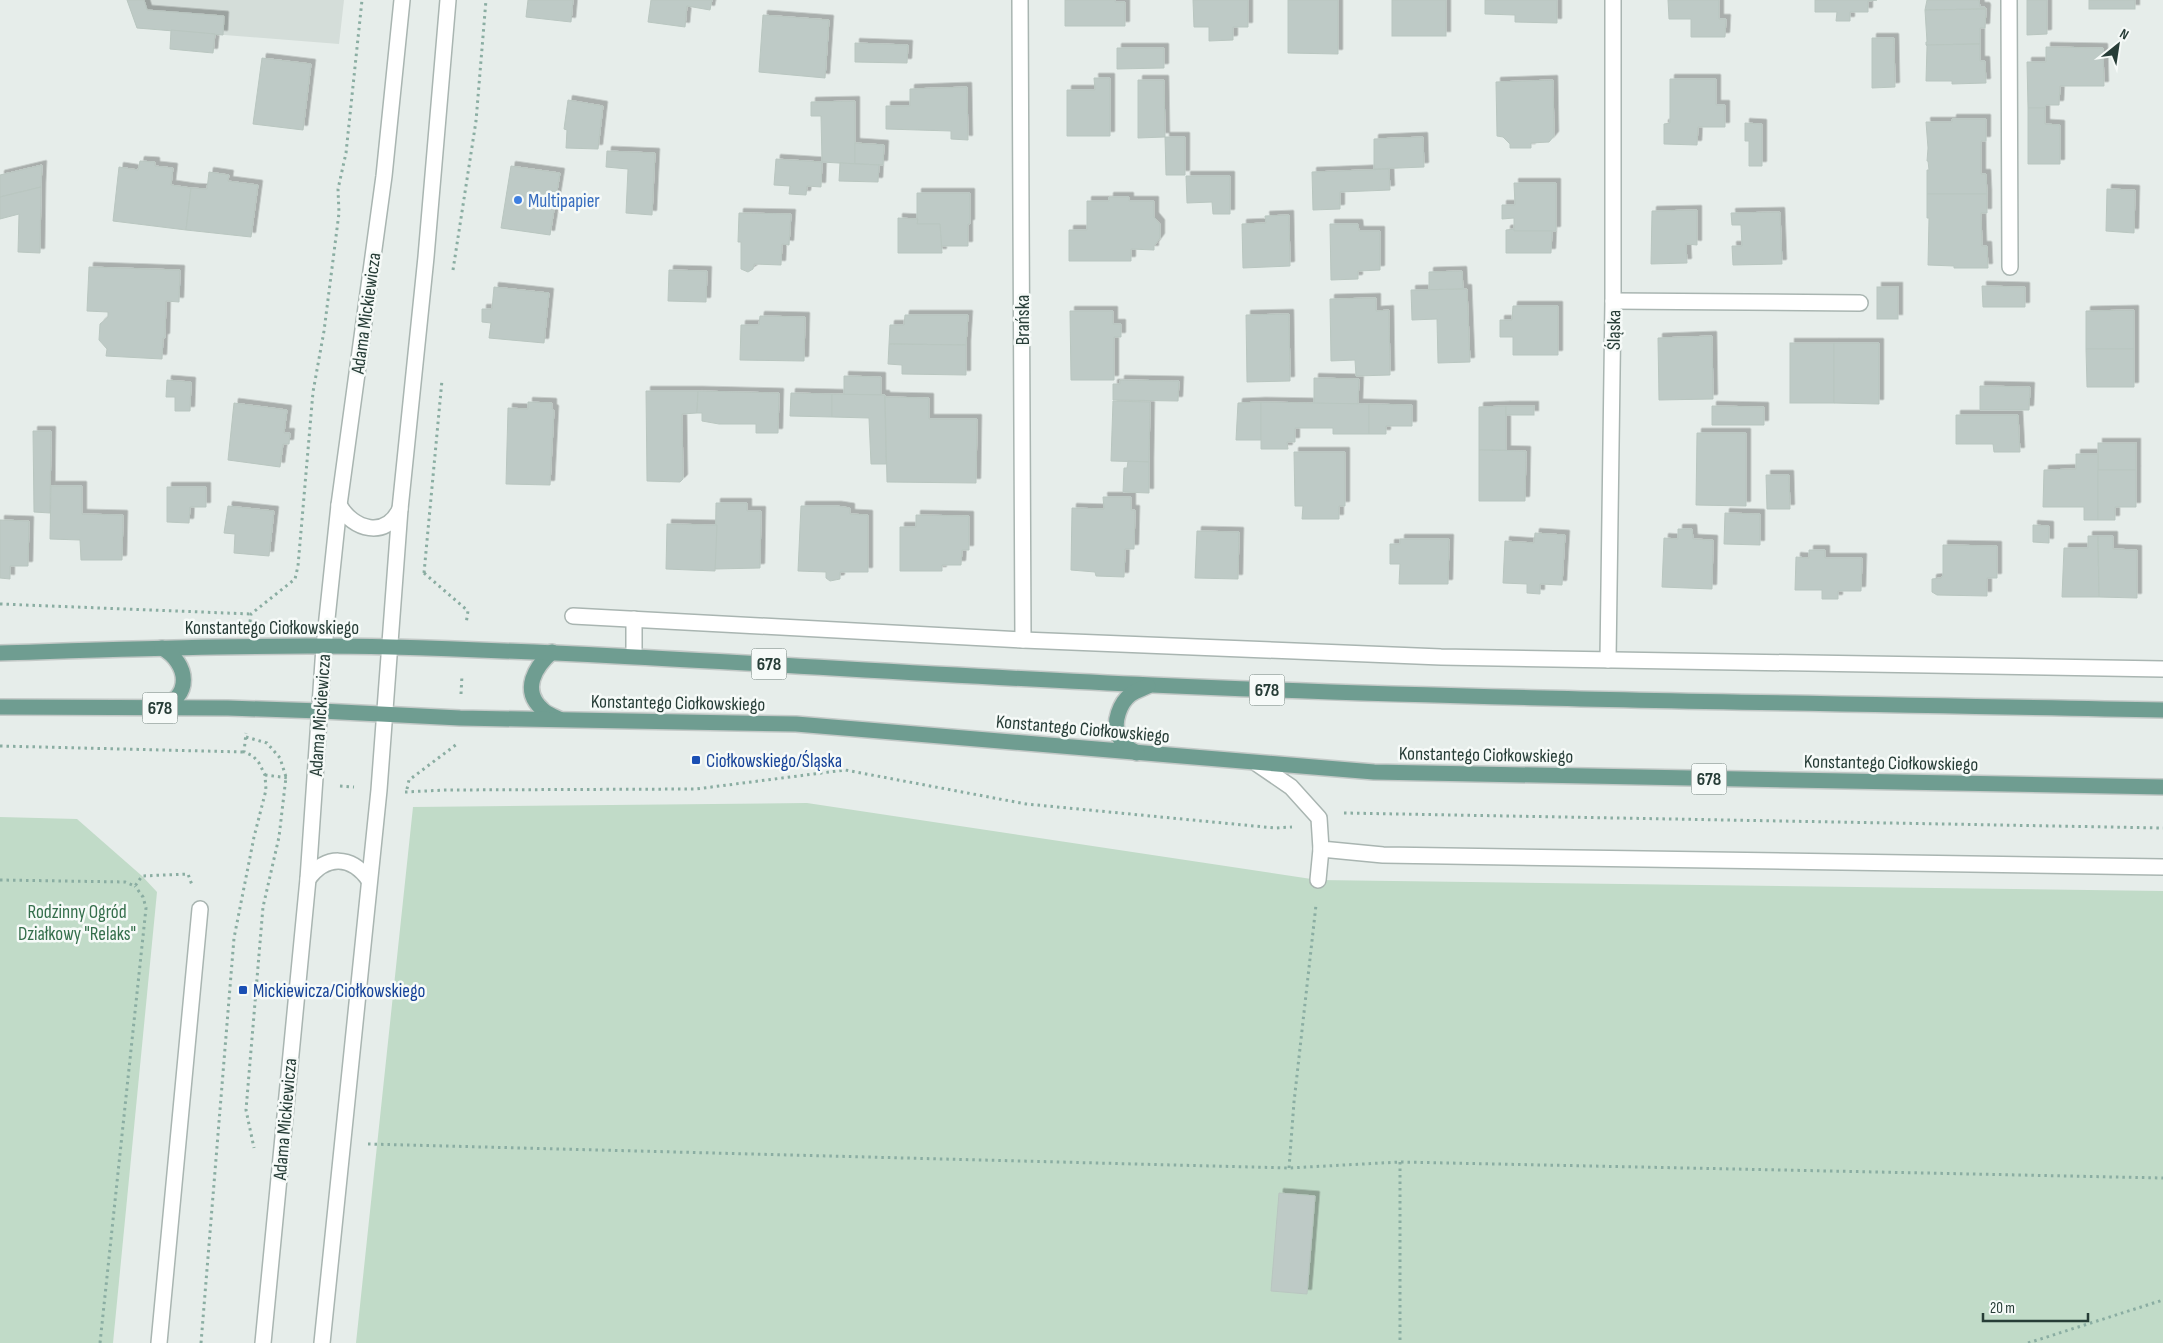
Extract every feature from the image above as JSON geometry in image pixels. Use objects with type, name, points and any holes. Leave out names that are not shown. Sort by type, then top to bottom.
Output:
[{"type":"main road","name":"Konstantego Ciołkowskiego","points":[[0,653],[162,648],[389,647],[552,652],[1149,685],[1394,694],[2163,710]]},
{"type":"main road","points":[[156,708],[166,705],[174,699],[180,691],[183,681],[183,671],[179,661],[162,648]]},
{"type":"main road","points":[[552,652],[540,662],[533,673],[531,688],[534,699],[542,710],[560,720]]},
{"type":"main road","points":[[1137,753],[1126,746],[1118,734],[1116,720],[1121,707],[1130,695],[1149,685]]},
{"type":"main road","name":"Konstantego Ciołkowskiego","points":[[0,707],[321,710],[560,720],[796,724],[1374,772],[2163,787]]},
{"type":"street","name":"Adama Mickiewicza","points":[[263,1343],[308,879],[324,647],[339,505],[384,176],[403,0]]},
{"type":"street","name":"Brańska","points":[[1020,0],[1023,640]]},
{"type":"street","name":"Śląska","points":[[1608,660],[1613,301],[1613,0]]},
{"type":"street","points":[[2009,0],[2010,267]]},
{"type":"street","points":[[322,1343],[379,790],[400,509],[426,257],[447,1]]},
{"type":"street","points":[[1613,301],[1860,303]]},
{"type":"street","points":[[339,505],[344,515],[353,522],[375,528],[386,525],[396,518],[400,509]]},
{"type":"street","points":[[573,616],[1023,640],[1440,657],[2163,669]]},
{"type":"street","points":[[634,619],[634,656]]},
{"type":"street","points":[[1256,763],[1291,787],[1319,818],[1321,849],[1318,880]]},
{"type":"street","points":[[1321,849],[1383,855],[2163,867]]},
{"type":"street","points":[[308,879],[314,870],[323,864],[344,861],[354,864],[369,880]]},
{"type":"street","points":[[158,1343],[200,909]]},
{"type":"path","points":[[298,566],[313,392],[324,331],[339,213],[338,189],[346,153],[362,0]]},
{"type":"path","points":[[0,604],[251,614]]},
{"type":"path","points":[[244,752],[246,736],[267,743],[280,758],[286,777],[278,837],[263,907],[247,1094],[246,1110],[254,1155]]},
{"type":"path","points":[[406,793],[409,780],[458,744]]},
{"type":"path","points":[[0,746],[244,752],[252,756],[259,763],[265,775],[266,790],[263,808],[254,837],[234,938],[201,1343]]},
{"type":"path","points":[[265,775],[286,777],[315,784],[406,793],[446,790],[696,788],[844,770],[1045,806],[1275,828],[1293,827],[1340,813],[2163,828]]},
{"type":"path","points":[[135,886],[142,876],[188,874],[200,909]]},
{"type":"path","points":[[0,880],[125,882],[135,886],[143,897],[146,908],[100,1343]]},
{"type":"path","points":[[1289,1168],[1294,1102],[1318,880]]},
{"type":"path","points":[[376,1144],[1289,1168],[1400,1162],[2163,1178]]},
{"type":"path","points":[[1400,1162],[1400,1343]]},
{"type":"path","points":[[2028,1343],[2163,1300]]},
{"type":"shaded area","points":[[127,0],[344,0],[339,44],[137,28]]},
{"type":"green space","points":[[807,803],[1318,880],[2163,891],[2163,1343],[356,1343],[413,807]]},
{"type":"green space","name":"Rodzinny Ogród Działkowy \"Relaks\"","points":[[0,817],[77,819],[142,876],[157,892],[113,1343],[0,1343]]},
{"type":"building","points":[[127,0],[144,0],[147,10],[224,16],[223,35],[137,28]]},
{"type":"building","points":[[528,0],[573,0],[571,22],[526,17]]},
{"type":"building","points":[[651,0],[712,0],[710,10],[687,6],[685,27],[648,22]]},
{"type":"building","points":[[1065,0],[1115,0],[1115,2],[1125,2],[1125,26],[1065,26]]},
{"type":"building","points":[[1193,0],[1248,0],[1248,27],[1233,27],[1233,40],[1209,41],[1209,27],[1194,27]]},
{"type":"building","points":[[1288,0],[1338,0],[1338,54],[1288,53]]},
{"type":"building","points":[[1392,0],[1446,0],[1446,36],[1392,36]]},
{"type":"building","points":[[1485,0],[1557,0],[1557,23],[1515,22],[1515,15],[1485,14]]},
{"type":"building","points":[[1668,0],[1719,0],[1719,19],[1726,19],[1725,37],[1691,37],[1691,19],[1669,19]]},
{"type":"building","points":[[1815,0],[1877,0],[1868,1],[1868,12],[1850,12],[1850,21],[1836,21],[1837,12],[1815,12]]},
{"type":"building","points":[[1927,0],[1979,0],[1980,7],[1985,7],[1986,9],[1925,10]]},
{"type":"building","points":[[2027,0],[2047,0],[2047,34],[2027,35]]},
{"type":"building","points":[[2089,0],[2135,0],[2135,9],[2089,9]]},
{"type":"building","points":[[1986,9],[1985,28],[1980,28],[1980,44],[1926,45],[1925,10]]},
{"type":"building","points":[[763,15],[829,20],[825,78],[759,72]]},
{"type":"building","points":[[171,30],[215,34],[213,53],[170,49]]},
{"type":"building","points":[[1872,38],[1894,38],[1895,87],[1872,88]]},
{"type":"building","points":[[855,43],[908,45],[907,63],[855,62]]},
{"type":"building","points":[[1980,44],[1980,61],[1985,61],[1986,83],[1952,84],[1952,81],[1926,81],[1926,45]]},
{"type":"building","points":[[2046,47],[2103,48],[2104,86],[2060,86],[2059,105],[2046,105],[2045,108],[2028,108],[2027,62],[2046,62]]},
{"type":"building","points":[[1117,48],[1164,48],[1164,68],[1117,69]]},
{"type":"building","points":[[262,58],[311,64],[303,130],[253,124]]},
{"type":"building","points":[[1094,78],[1110,78],[1110,136],[1067,136],[1067,90],[1095,90]]},
{"type":"building","points":[[1670,79],[1716,79],[1716,105],[1725,105],[1725,127],[1698,127],[1697,145],[1664,144],[1664,124],[1670,123]]},
{"type":"building","points":[[1138,80],[1164,80],[1165,137],[1138,138]]},
{"type":"building","points":[[1553,80],[1554,136],[1549,142],[1531,143],[1531,148],[1510,148],[1510,144],[1503,137],[1497,136],[1496,82]]},
{"type":"building","points":[[967,87],[968,140],[951,139],[951,131],[886,129],[886,106],[910,106],[910,89]]},
{"type":"building","points":[[568,100],[603,106],[598,149],[566,148],[567,130],[564,129]]},
{"type":"building","points":[[855,101],[855,164],[822,162],[821,116],[811,116],[811,102]]},
{"type":"building","points":[[2028,108],[2045,108],[2045,124],[2060,125],[2060,164],[2028,164]]},
{"type":"building","points":[[1952,119],[1986,119],[1986,141],[1981,141],[1981,174],[1986,174],[1987,194],[1927,194],[1927,170],[1929,170],[1926,122],[1952,122]]},
{"type":"building","points":[[1745,123],[1762,124],[1762,166],[1749,166],[1749,141],[1745,141]]},
{"type":"building","points":[[1165,137],[1185,137],[1185,175],[1166,175]]},
{"type":"building","points":[[1423,137],[1424,167],[1374,169],[1374,139]]},
{"type":"building","points":[[855,143],[884,145],[883,165],[855,164]]},
{"type":"building","points":[[607,151],[655,153],[652,215],[626,213],[628,169],[606,167]]},
{"type":"building","points":[[776,159],[822,162],[821,187],[807,186],[806,195],[789,194],[790,186],[774,185]]},
{"type":"building","points":[[140,161],[155,162],[155,166],[173,168],[171,185],[191,188],[186,230],[113,221],[119,167],[138,170]]},
{"type":"building","points":[[840,163],[879,165],[878,182],[839,181]]},
{"type":"building","points":[[42,165],[41,187],[0,197],[0,175]]},
{"type":"building","points":[[511,166],[560,173],[550,235],[501,228]]},
{"type":"building","points":[[1389,169],[1390,190],[1340,192],[1340,209],[1313,210],[1312,172]]},
{"type":"building","points":[[209,172],[229,175],[228,181],[258,185],[251,237],[186,230],[191,188],[207,189]]},
{"type":"building","points":[[1186,176],[1230,176],[1230,214],[1213,214],[1212,202],[1187,203]]},
{"type":"building","points":[[1514,183],[1556,183],[1556,231],[1514,231],[1514,218],[1502,219],[1502,205],[1515,205]]},
{"type":"building","points":[[41,187],[40,253],[18,252],[19,214],[0,219],[0,197]]},
{"type":"building","points":[[2107,189],[2135,190],[2134,233],[2106,231]]},
{"type":"building","points":[[917,193],[970,193],[968,246],[941,246],[940,224],[917,224]]},
{"type":"building","points":[[1927,194],[1987,194],[1987,213],[1981,213],[1982,246],[1987,246],[1988,268],[1954,268],[1954,266],[1928,265],[1929,218],[1927,218]]},
{"type":"building","points":[[1109,197],[1129,197],[1129,201],[1154,201],[1154,217],[1160,224],[1160,238],[1154,246],[1154,250],[1131,249],[1131,261],[1069,261],[1069,230],[1087,230],[1087,201],[1109,201]]},
{"type":"building","points":[[1697,210],[1697,245],[1686,244],[1687,263],[1651,264],[1652,211]]},
{"type":"building","points":[[1780,212],[1782,264],[1733,265],[1732,246],[1742,246],[1741,225],[1732,225],[1731,213]]},
{"type":"building","points":[[739,213],[791,214],[789,245],[782,244],[781,265],[754,264],[753,269],[748,272],[741,269],[741,242],[738,242]]},
{"type":"building","points":[[1289,215],[1290,266],[1243,268],[1242,224],[1266,223],[1265,216]]},
{"type":"building","points":[[898,218],[918,219],[917,224],[940,224],[942,253],[898,253]]},
{"type":"building","points":[[1330,224],[1358,224],[1359,231],[1380,231],[1380,270],[1358,271],[1358,279],[1331,280]]},
{"type":"building","points":[[1514,229],[1514,231],[1552,231],[1551,253],[1506,253],[1506,230]]},
{"type":"building","points":[[89,267],[180,270],[179,302],[166,301],[165,338],[163,338],[162,359],[106,356],[107,349],[99,340],[100,324],[108,317],[108,312],[87,311]]},
{"type":"building","points":[[669,270],[707,271],[706,302],[668,301]]},
{"type":"building","points":[[1462,271],[1463,289],[1429,290],[1429,272]]},
{"type":"building","points":[[1982,286],[2025,287],[2025,307],[1983,307]]},
{"type":"building","points":[[494,287],[549,293],[544,343],[489,338],[491,323],[482,322],[482,309],[492,309]]},
{"type":"building","points":[[1877,287],[1898,287],[1898,319],[1877,319]]},
{"type":"building","points":[[1467,289],[1470,362],[1438,363],[1437,319],[1412,320],[1411,290]]},
{"type":"building","points":[[1376,298],[1376,311],[1389,310],[1390,375],[1356,376],[1355,360],[1331,361],[1330,299]]},
{"type":"building","points":[[1513,306],[1558,306],[1558,355],[1513,355],[1513,337],[1500,337],[1500,320],[1512,320]]},
{"type":"building","points":[[2134,310],[2134,349],[2086,349],[2086,311]]},
{"type":"building","points":[[1070,311],[1113,311],[1113,324],[1121,324],[1121,337],[1114,337],[1114,380],[1071,380]]},
{"type":"building","points":[[1289,314],[1290,381],[1247,382],[1246,315]]},
{"type":"building","points":[[905,315],[968,315],[966,345],[889,344],[890,325],[904,325]]},
{"type":"building","points":[[760,316],[805,317],[804,361],[740,360],[741,325],[759,325]]},
{"type":"building","points":[[1712,336],[1713,399],[1659,400],[1658,338]]},
{"type":"building","points":[[1790,343],[1834,343],[1834,403],[1790,403]]},
{"type":"building","points":[[1834,343],[1879,343],[1879,404],[1834,403]]},
{"type":"building","points":[[889,344],[966,345],[966,375],[902,374],[902,365],[888,364]]},
{"type":"building","points":[[2086,349],[2134,349],[2134,387],[2087,387]]},
{"type":"building","points":[[844,376],[881,377],[881,395],[844,395]]},
{"type":"building","points":[[1314,378],[1359,379],[1358,404],[1314,404]]},
{"type":"building","points":[[167,380],[191,382],[190,411],[175,411],[175,397],[166,397]]},
{"type":"building","points":[[1120,380],[1179,381],[1178,401],[1113,400],[1113,384],[1120,384]]},
{"type":"building","points":[[1980,386],[2030,387],[2029,410],[1980,410]]},
{"type":"building","points":[[646,391],[698,391],[697,413],[682,414],[683,479],[680,482],[647,481]]},
{"type":"building","points":[[698,391],[779,393],[778,433],[756,433],[756,424],[719,424],[702,421],[702,413],[697,413]]},
{"type":"building","points":[[791,393],[832,394],[832,417],[790,416]]},
{"type":"building","points":[[832,394],[885,395],[886,464],[871,464],[869,418],[832,417]]},
{"type":"building","points":[[885,397],[929,398],[929,419],[977,419],[976,483],[887,482]]},
{"type":"building","points":[[1113,401],[1150,402],[1149,462],[1111,461]]},
{"type":"building","points":[[528,402],[552,403],[552,409],[554,410],[550,485],[506,484],[508,408],[528,409]]},
{"type":"building","points":[[1261,402],[1261,440],[1236,440],[1238,403]]},
{"type":"building","points":[[1261,402],[1369,404],[1369,434],[1333,434],[1333,428],[1295,428],[1295,442],[1287,442],[1288,449],[1261,449]]},
{"type":"building","points":[[234,403],[287,410],[284,433],[290,433],[289,444],[283,444],[280,467],[228,460]]},
{"type":"building","points":[[1369,404],[1412,405],[1412,426],[1386,426],[1386,434],[1369,434]]},
{"type":"building","points":[[1506,406],[1506,450],[1479,450],[1479,407]]},
{"type":"building","points":[[1506,406],[1534,406],[1534,415],[1506,415]]},
{"type":"building","points":[[1712,406],[1764,407],[1764,425],[1712,425]]},
{"type":"building","points":[[1956,415],[2018,415],[2020,452],[1994,452],[1993,444],[1956,444]]},
{"type":"building","points":[[33,431],[51,431],[50,513],[34,512]]},
{"type":"building","points":[[1697,433],[1746,433],[1746,506],[1696,505]]},
{"type":"building","points":[[2098,443],[2136,443],[2136,470],[2098,470]]},
{"type":"building","points":[[1479,450],[1526,451],[1525,501],[1479,501]]},
{"type":"building","points":[[1294,452],[1345,452],[1345,506],[1339,506],[1339,519],[1302,519],[1303,506],[1295,506]]},
{"type":"building","points":[[2076,454],[2098,454],[2098,520],[2084,520],[2084,507],[2043,507],[2044,470],[2076,469]]},
{"type":"building","points":[[1128,461],[1149,462],[1149,493],[1123,492],[1124,468],[1127,468]]},
{"type":"building","points":[[2098,470],[2136,470],[2136,507],[2115,507],[2115,520],[2098,520]]},
{"type":"building","points":[[1766,475],[1789,475],[1790,509],[1767,509]]},
{"type":"building","points":[[51,486],[82,486],[82,514],[123,515],[122,560],[81,560],[80,540],[50,539]]},
{"type":"building","points":[[167,487],[206,487],[206,507],[190,507],[189,523],[167,522]]},
{"type":"building","points":[[1103,497],[1131,497],[1131,510],[1135,510],[1134,549],[1125,549],[1124,577],[1096,576],[1095,572],[1071,570],[1072,508],[1104,509]]},
{"type":"building","points":[[716,503],[747,503],[747,511],[761,511],[760,568],[715,569]]},
{"type":"building","points":[[228,506],[274,511],[269,556],[234,553],[235,534],[224,533]]},
{"type":"building","points":[[801,506],[837,506],[850,508],[850,514],[868,515],[868,572],[840,572],[840,579],[830,581],[826,578],[826,572],[798,571]]},
{"type":"building","points":[[1725,513],[1760,514],[1760,545],[1724,544]]},
{"type":"building","points":[[916,515],[969,516],[969,550],[962,550],[961,565],[942,565],[942,571],[900,571],[900,527],[916,527]]},
{"type":"building","points":[[0,520],[29,521],[28,566],[10,566],[10,579],[0,578]]},
{"type":"building","points":[[667,524],[717,525],[715,571],[666,569]]},
{"type":"building","points":[[2033,525],[2049,526],[2049,543],[2033,542]]},
{"type":"building","points":[[1678,529],[1692,529],[1693,539],[1713,540],[1712,589],[1662,587],[1664,538],[1678,539]]},
{"type":"building","points":[[1197,531],[1239,532],[1238,579],[1195,578]]},
{"type":"building","points":[[1535,533],[1565,535],[1562,585],[1540,584],[1540,594],[1527,593],[1527,584],[1503,583],[1505,541],[1534,543]]},
{"type":"building","points":[[2088,536],[2098,536],[2099,597],[2062,597],[2064,548],[2088,548]]},
{"type":"building","points":[[2098,536],[2113,536],[2113,549],[2137,550],[2137,598],[2099,597]]},
{"type":"building","points":[[1400,539],[1449,539],[1448,584],[1399,584],[1400,564],[1390,564],[1390,544],[1400,544]]},
{"type":"building","points":[[1943,545],[1997,546],[1997,578],[1987,578],[1987,596],[1937,595],[1932,592],[1932,579],[1941,578],[1943,575]]},
{"type":"building","points":[[1809,550],[1825,550],[1825,558],[1862,558],[1861,591],[1838,591],[1838,599],[1822,599],[1822,590],[1795,590],[1796,557],[1809,558]]},
{"type":"building","points":[[1279,1193],[1315,1196],[1307,1294],[1271,1291]]},
{"type":"place","name":"Multipapier","points":[[518,200]]},
{"type":"place","name":"Ciołkowskiego/Śląska","points":[[696,760]]},
{"type":"place","name":"Mickiewicza/Ciołkowskiego","points":[[243,990]]}]
